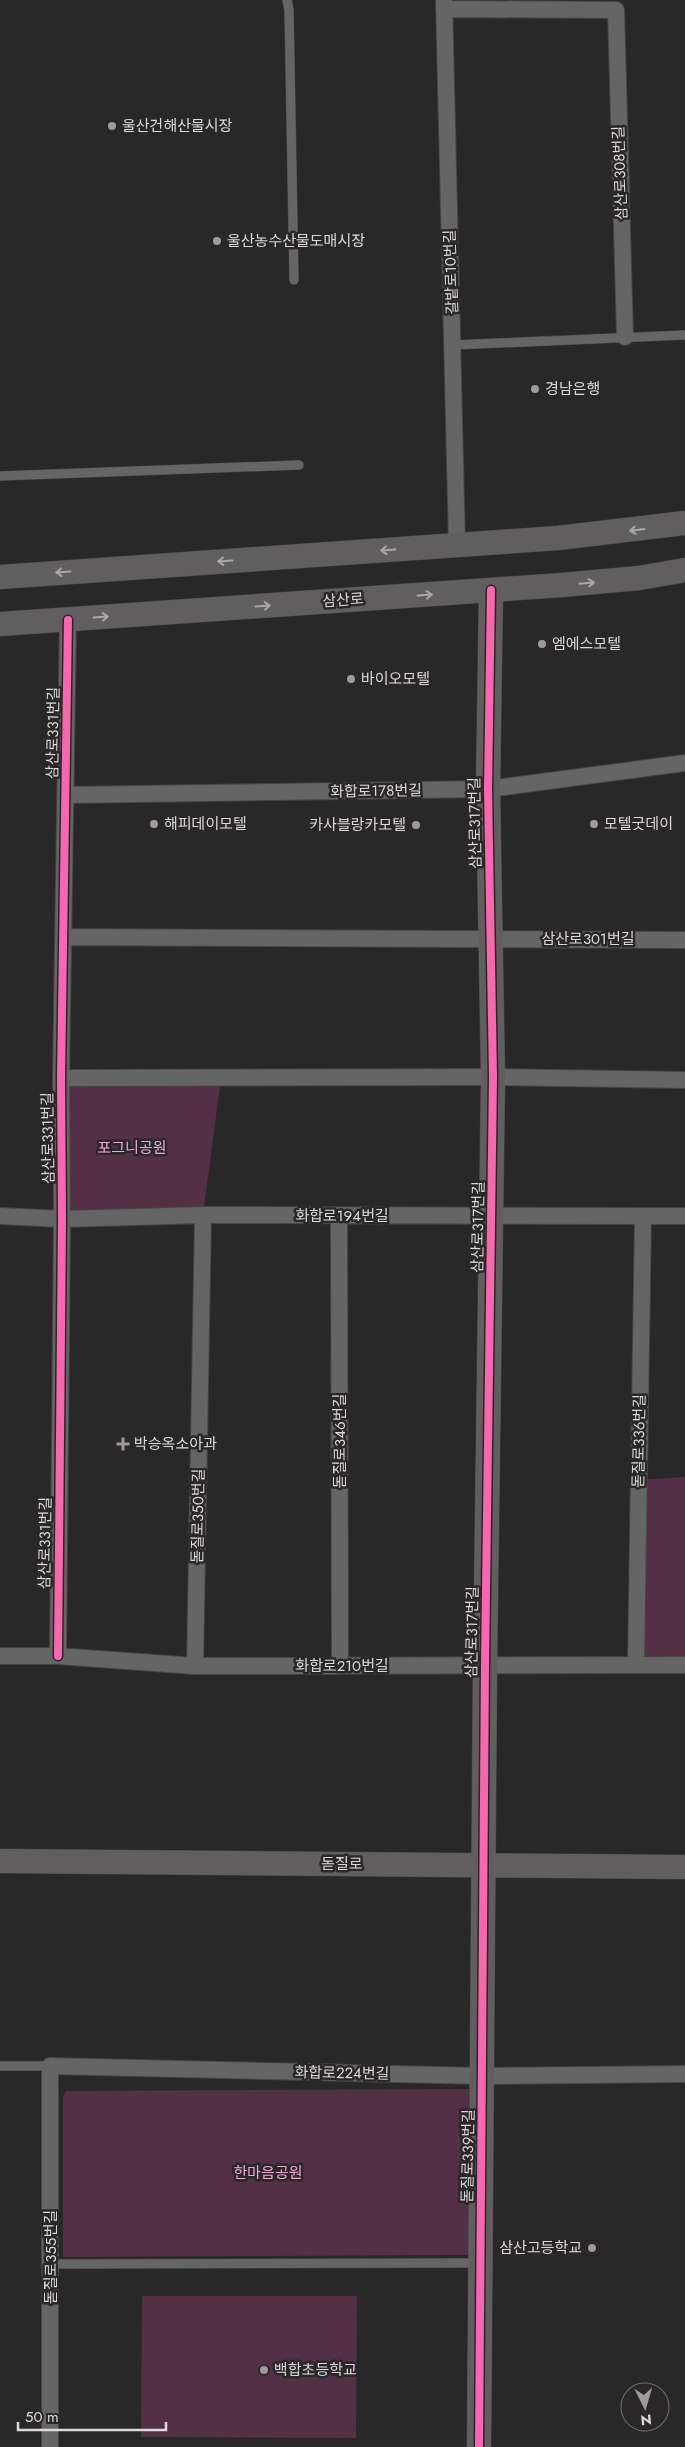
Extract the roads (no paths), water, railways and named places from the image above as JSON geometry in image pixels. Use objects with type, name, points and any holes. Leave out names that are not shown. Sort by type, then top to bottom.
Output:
[{"type":"main road","points":[[0,577],[558,538],[685,523]]},
{"type":"main road","name":"삼산로","points":[[0,624],[491,590],[639,578],[685,570]]},
{"type":"main road","name":"삼산로317번길","points":[[484,1865],[493,1077],[488,789],[491,590]]},
{"type":"main road","name":"돋질로","points":[[0,1861],[685,1867]]},
{"type":"main road","name":"돋질로339번길","points":[[479,2447],[484,1865]]},
{"type":"street","name":"삼산로308번길","points":[[444,5],[616,10],[625,337]]},
{"type":"street","name":"갈밭로10번길","points":[[444,5],[457,545]]},
{"type":"street","name":"삼산로331번길","points":[[58,1656],[62,1219],[61,1078],[68,620]]},
{"type":"street","name":"화합로178번길","points":[[66,795],[488,789],[685,762]]},
{"type":"street","points":[[63,937],[492,939]]},
{"type":"street","name":"삼산로301번길","points":[[492,939],[685,940]]},
{"type":"street","points":[[61,1078],[493,1077],[685,1080]]},
{"type":"street","name":"화합로194번길","points":[[0,1216],[62,1219],[203,1215],[492,1214],[685,1216]]},
{"type":"street","name":"돋질로350번길","points":[[195,1666],[203,1215]]},
{"type":"street","name":"돋질로346번길","points":[[339,1216],[340,1666]]},
{"type":"street","name":"돋질로336번길","points":[[636,1665],[643,1216]]},
{"type":"street","name":"화합로210번길","points":[[0,1656],[58,1656],[195,1666],[685,1665]]},
{"type":"street","name":"화합로224번길","points":[[50,2066],[482,2076],[685,2074]]},
{"type":"street","name":"돋질로355번길","points":[[50,2066],[50,2447]]},
{"type":"lane","points":[[287,0],[289,10],[294,280]]},
{"type":"lane","points":[[453,345],[685,335]]},
{"type":"lane","points":[[0,476],[299,465]]},
{"type":"lane","name":"화합로224번길","points":[[0,2066],[50,2066]]},
{"type":"lane","points":[[51,2264],[480,2263]]},
{"type":"place","name":"울산건해산물시장","points":[[112,126]]},
{"type":"place","name":"울산농수산물도매시장","points":[[217,241]]},
{"type":"place","name":"경남은행","points":[[535,389]]},
{"type":"place","name":"엠에스모텔","points":[[542,644]]},
{"type":"place","name":"바이오모텔","points":[[351,679]]},
{"type":"place","name":"해피데이모텔","points":[[154,824]]},
{"type":"place","name":"모텔굿데이","points":[[594,824]]},
{"type":"place","name":"카사블랑카모텔","points":[[416,825]]},
{"type":"place","name":"박승옥소아과","points":[[123,1444]]},
{"type":"place","name":"삼산고등학교","points":[[592,2248]]},
{"type":"place","name":"백합초등학교","points":[[264,2370]]},
{"type":"park label","name":"포그니공원","points":[[132,1148]]},
{"type":"park label","name":"한마음공원","points":[[268,2173]]}]
